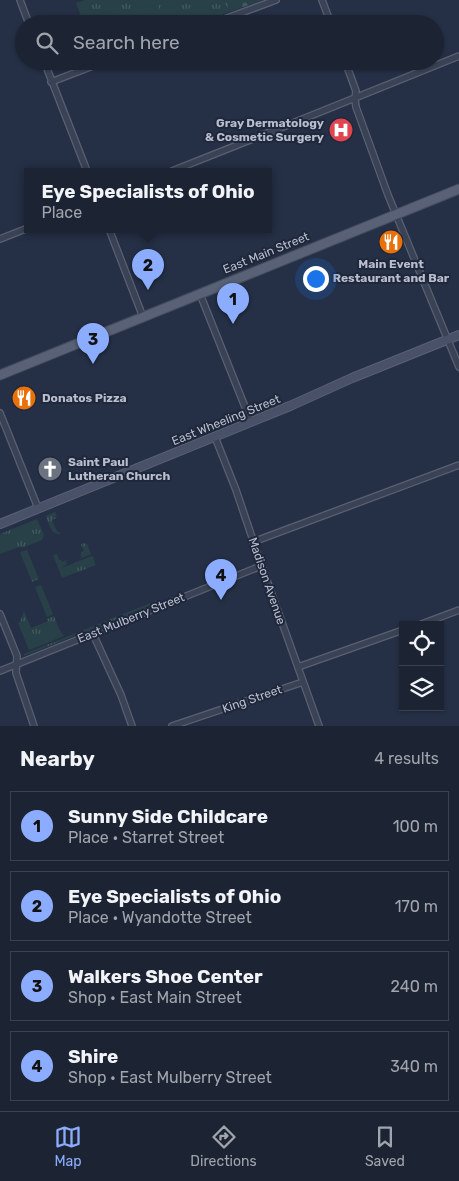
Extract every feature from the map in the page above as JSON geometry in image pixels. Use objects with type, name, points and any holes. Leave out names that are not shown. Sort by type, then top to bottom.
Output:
[{"type":"main road","name":"East Main Street","points":[[0,375],[459,189]]},
{"type":"street","points":[[20,0],[26,15]]},
{"type":"street","points":[[235,15],[276,0]]},
{"type":"street","points":[[322,0],[328,15]]},
{"type":"street","points":[[444,62],[459,56]]},
{"type":"street","points":[[47,70],[86,168]]},
{"type":"street","points":[[52,82],[83,70]]},
{"type":"street","points":[[348,70],[356,91],[356,106],[396,214],[459,367]]},
{"type":"street","points":[[180,168],[425,70]]},
{"type":"street","points":[[0,239],[24,230]]},
{"type":"street","points":[[111,233],[143,317]]},
{"type":"street","points":[[200,294],[251,422]]},
{"type":"street","name":"East Wheeling Street","points":[[0,524],[459,335]]},
{"type":"street","points":[[0,413],[38,508]]},
{"type":"street","name":"Madison Avenue","points":[[215,437],[236,490],[319,726]]},
{"type":"street","points":[[254,542],[459,465]]},
{"type":"street","name":"East Mulberry Street","points":[[0,671],[262,566]]},
{"type":"street","points":[[430,621],[459,610]]},
{"type":"street","points":[[0,614],[16,655],[16,673],[34,726]]},
{"type":"street","points":[[298,667],[399,631]]},
{"type":"street","points":[[93,634],[121,695],[132,726]]},
{"type":"street","name":"King Street","points":[[172,726],[303,682]]},
{"type":"green space","points":[[85,0],[224,0],[229,12],[221,15],[81,15],[76,3]]},
{"type":"green space","points":[[156,0],[161,15],[150,15],[146,4]]},
{"type":"green space","points":[[161,0],[173,0],[178,15],[166,15]]},
{"type":"green space","points":[[224,0],[263,0],[229,12]]},
{"type":"green space","points":[[115,9],[117,15],[99,15]]},
{"type":"green space","points":[[55,512],[57,516],[52,520],[56,530],[61,534],[52,531],[46,516]]},
{"type":"green space","points":[[37,519],[44,535],[42,540],[0,554],[0,534]]},
{"type":"green space","points":[[83,543],[87,544],[91,554],[82,558],[80,554],[84,551],[81,545]]},
{"type":"green space","points":[[27,550],[39,579],[32,582],[20,552]]},
{"type":"green space","points":[[57,554],[62,562],[66,560],[67,564],[61,568],[92,556],[96,565],[62,578],[53,555]]},
{"type":"green space","points":[[41,585],[53,614],[47,617],[35,587]]},
{"type":"green space","points":[[158,600],[157,603],[24,656],[24,654]]},
{"type":"green space","points":[[24,611],[31,628],[48,621],[47,619],[54,616],[64,636],[29,650],[18,623]]},
{"type":"place","name":"Gray Dermatology & Cosmetic Surgery","points":[[341,130]]},
{"type":"place","name":"Main Event Restaurant and Bar","points":[[391,242]]},
{"type":"place","name":"Eye Specialists of Ohio","points":[[148,290]]},
{"type":"place","name":"Sunny Side Childcare","points":[[233,324]]},
{"type":"place","name":"Walkers Shoe Center","points":[[93,364]]},
{"type":"place","name":"Donatos Pizza","points":[[24,398]]},
{"type":"place","name":"Saint Paul Lutheran Church","points":[[50,469]]},
{"type":"place","name":"Shire","points":[[221,600]]}]
